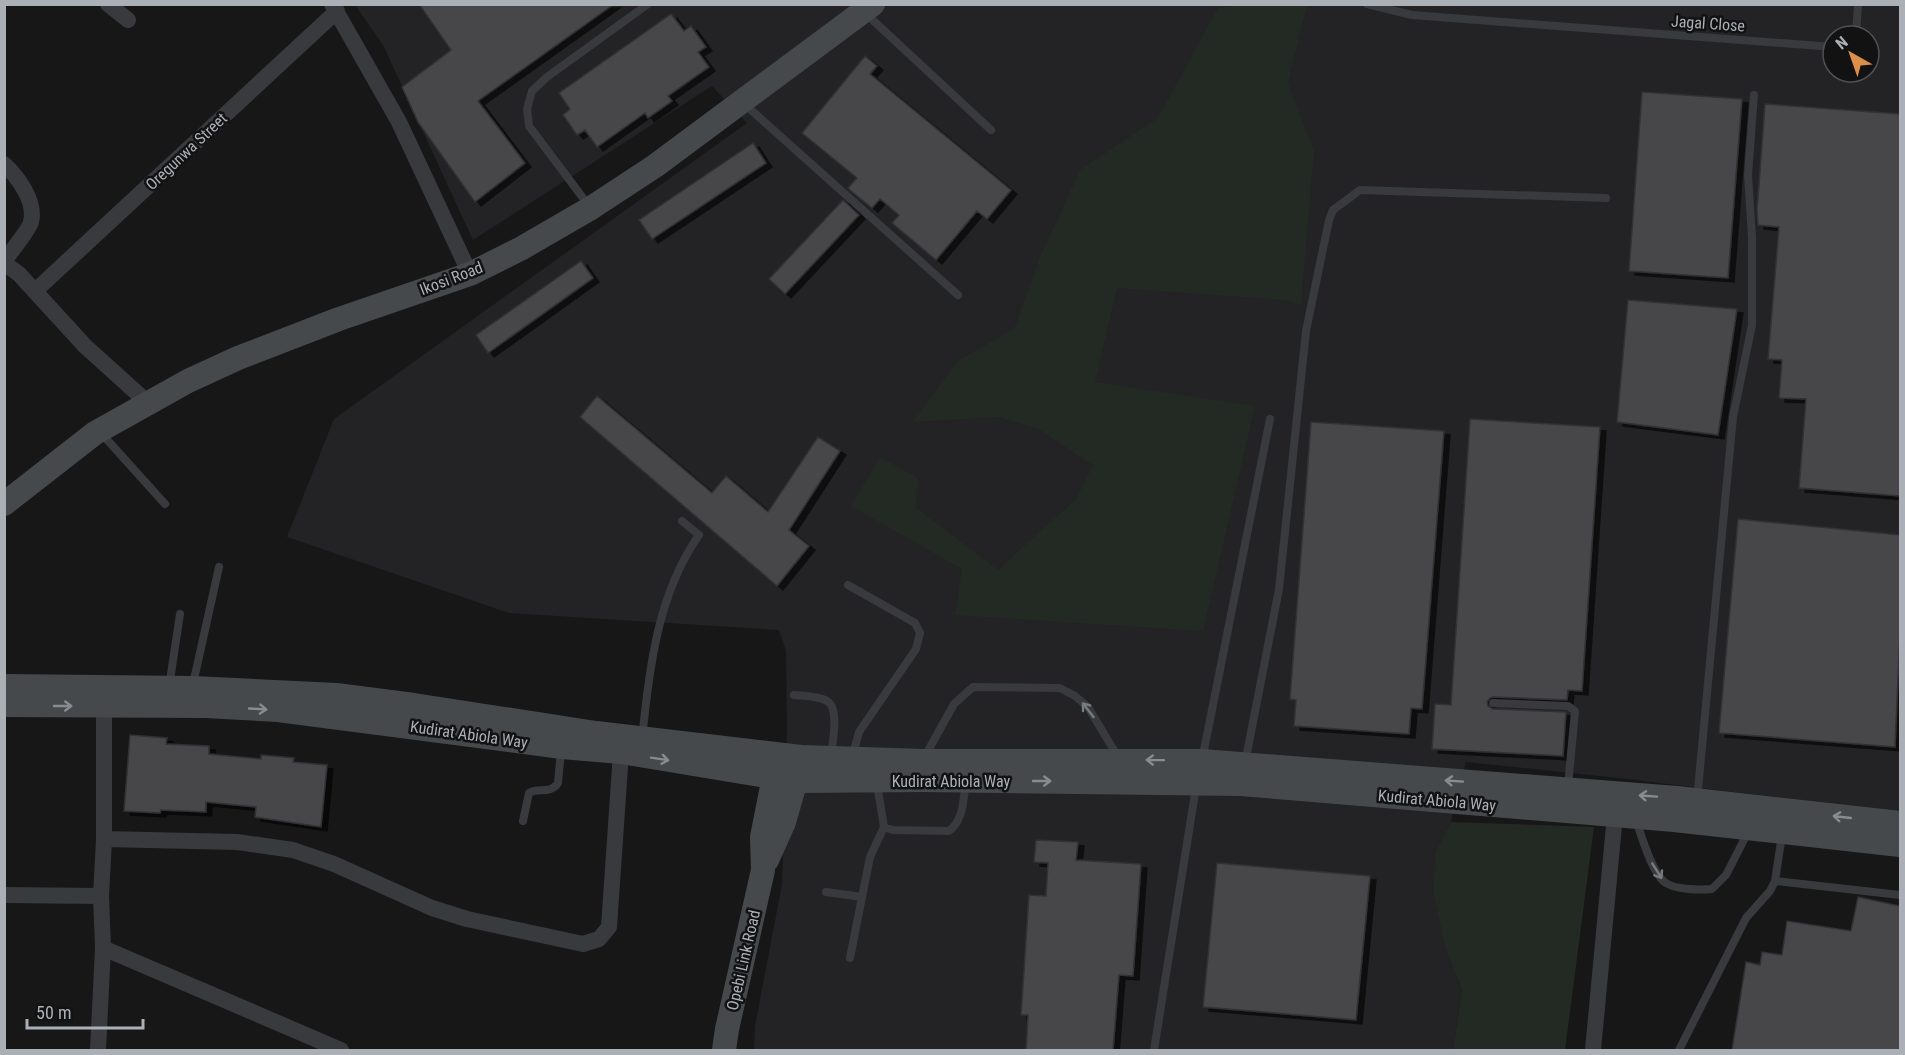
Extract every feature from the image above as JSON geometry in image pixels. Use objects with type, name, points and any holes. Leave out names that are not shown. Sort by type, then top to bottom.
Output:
[{"type":"main road","name":"Ikosi Road","points":[[4,504],[98,431],[188,381],[238,358],[339,319],[470,274],[522,248],[591,208],[742,102],[868,8]]},
{"type":"main road","name":"Kudirat Abiola Way","points":[[4,686],[181,688],[336,695],[642,738],[790,756],[923,761],[1119,760],[1199,772],[1568,790],[1697,800],[1900,823]]},
{"type":"main road","name":"Kudirat Abiola Way","points":[[4,705],[206,706],[278,710],[562,747],[621,752],[784,779],[966,780],[1199,772]]},
{"type":"main road","name":"Opebi Link Road","points":[[723,1043],[763,870],[762,837],[784,779],[790,756]]},
{"type":"main road","name":"Kudirat Abiola Way","points":[[1243,775],[1900,845]]},
{"type":"street","points":[[108,4],[128,20]]},
{"type":"street","points":[[335,8],[399,122],[470,274]]},
{"type":"street","name":"Oregunwa Street","points":[[35,291],[335,8]]},
{"type":"street","points":[[4,164],[14,174],[30,201],[31,222],[4,262],[19,274],[85,346],[148,403]]},
{"type":"street","points":[[98,1050],[104,948],[101,896],[104,839],[104,705]]},
{"type":"street","points":[[104,839],[237,842],[293,850],[334,864],[432,908],[503,927],[583,944],[599,939],[609,927],[621,752]]},
{"type":"street","points":[[1593,1050],[1625,816]]},
{"type":"street","points":[[4,895],[101,896]]},
{"type":"street","points":[[104,948],[341,1050]]},
{"type":"lane","points":[[591,208],[529,126],[527,109],[532,91],[547,77],[648,4]]},
{"type":"lane","name":"Jagal Close","points":[[1366,4],[1412,15],[1821,46]]},
{"type":"lane","points":[[1857,24],[1858,4]]},
{"type":"lane","points":[[868,8],[991,129]]},
{"type":"lane","points":[[1697,800],[1733,417],[1752,325],[1752,237],[1748,175],[1754,95]]},
{"type":"lane","points":[[742,102],[958,295]]},
{"type":"lane","points":[[1243,775],[1279,589],[1306,331],[1333,210],[1360,190],[1606,198]]},
{"type":"lane","points":[[1154,1050],[1199,772],[1269,419]]},
{"type":"lane","points":[[98,431],[165,504]]},
{"type":"lane","points":[[642,738],[649,677],[659,621],[679,569],[699,535],[682,521]]},
{"type":"lane","points":[[181,688],[219,567]]},
{"type":"lane","points":[[842,758],[916,649],[920,633],[915,623],[848,585]]},
{"type":"lane","points":[[180,614],[181,688]]},
{"type":"lane","points":[[923,761],[954,704],[973,687],[1060,688],[1075,696],[1088,707],[1119,760]]},
{"type":"lane","points":[[794,695],[826,700],[833,707],[842,758]]},
{"type":"lane","points":[[1493,703],[1569,706],[1575,711],[1568,790]]},
{"type":"lane","points":[[523,821],[529,793],[551,790],[558,783],[562,747]]},
{"type":"lane","points":[[850,958],[870,857],[884,827],[877,780]]},
{"type":"lane","points":[[884,827],[892,830],[949,831],[960,820],[966,780]]},
{"type":"lane","points":[[1625,816],[1666,884],[1695,890],[1712,889],[1726,875],[1749,829]]},
{"type":"lane","points":[[1679,1050],[1746,918],[1770,891],[1775,881],[1782,833]]},
{"type":"lane","points":[[1775,881],[1900,895]]},
{"type":"lane","points":[[826,892],[862,897]]},
{"type":"shaded area","points":[[355,5],[1900,5],[1900,812],[1466,762],[1451,822],[1436,850],[1446,951],[1462,990],[1453,1050],[754,1050],[755,1026],[782,884],[787,729],[786,651],[779,630],[509,613],[287,537],[334,419],[747,123],[712,86],[473,240],[383,45]]},
{"type":"shaded area","points":[[1245,5],[1307,5],[1288,83],[1314,151],[1301,305],[1285,300],[1117,288],[1095,382],[1255,406],[1203,631],[955,615],[962,569],[851,506],[880,457],[918,478],[916,508],[998,570],[1076,499],[1093,465],[1039,429],[998,417],[913,422],[959,360],[1014,329],[1040,257],[1080,170],[1158,118],[1218,8]]},
{"type":"shaded area","points":[[1451,822],[1594,827],[1565,1050],[1453,1050],[1462,990],[1446,951],[1433,889],[1436,850]]},
{"type":"building","points":[[419,4],[614,4],[478,101],[525,163],[475,202],[418,122],[402,87],[451,50]]},
{"type":"building","points":[[671,14],[684,31],[691,26],[706,47],[698,52],[709,67],[668,96],[672,101],[648,118],[645,113],[597,147],[585,130],[577,135],[563,115],[570,109],[559,93]]},
{"type":"building","points":[[865,56],[877,66],[870,74],[1011,190],[987,219],[977,211],[936,260],[892,223],[899,215],[880,199],[872,208],[851,191],[848,188],[857,178],[802,133]]},
{"type":"building","points":[[1642,92],[1742,99],[1728,278],[1629,271]]},
{"type":"building","points":[[1765,104],[1900,114],[1900,496],[1799,488],[1806,399],[1779,398],[1782,360],[1768,359],[1779,227],[1758,225],[1757,211]]},
{"type":"building","points":[[753,143],[766,163],[652,239],[639,220]]},
{"type":"building","points":[[843,200],[859,215],[785,294],[769,279]]},
{"type":"building","points":[[581,261],[593,278],[488,353],[476,335]]},
{"type":"building","points":[[1628,300],[1737,309],[1718,435],[1617,422]]},
{"type":"building","points":[[597,396],[712,493],[726,476],[768,512],[818,437],[840,451],[789,530],[809,546],[777,586],[580,417]]},
{"type":"building","points":[[1470,419],[1600,427],[1582,691],[1568,690],[1567,700],[1493,697],[1487,702],[1488,706],[1493,709],[1566,712],[1563,756],[1432,749],[1435,704],[1451,705]]},
{"type":"building","points":[[1311,422],[1444,431],[1422,709],[1411,708],[1409,734],[1294,726],[1296,700],[1290,699]]},
{"type":"building","points":[[1738,519],[1900,535],[1900,632],[1895,747],[1719,733]]},
{"type":"building","points":[[130,735],[167,738],[166,744],[209,746],[209,754],[261,759],[261,755],[294,758],[293,762],[327,765],[321,827],[255,817],[256,807],[206,802],[206,812],[124,811]]},
{"type":"building","points":[[1036,840],[1078,842],[1076,860],[1141,864],[1133,976],[1119,975],[1113,1050],[1026,1050],[1028,1015],[1021,1015],[1029,895],[1046,896],[1048,863],[1034,862]]},
{"type":"building","points":[[1217,863],[1370,876],[1356,1020],[1203,1007]]},
{"type":"building","points":[[1858,897],[1900,906],[1900,1050],[1732,1050],[1746,962],[1760,965],[1762,952],[1782,955],[1787,921],[1851,931]]}]
